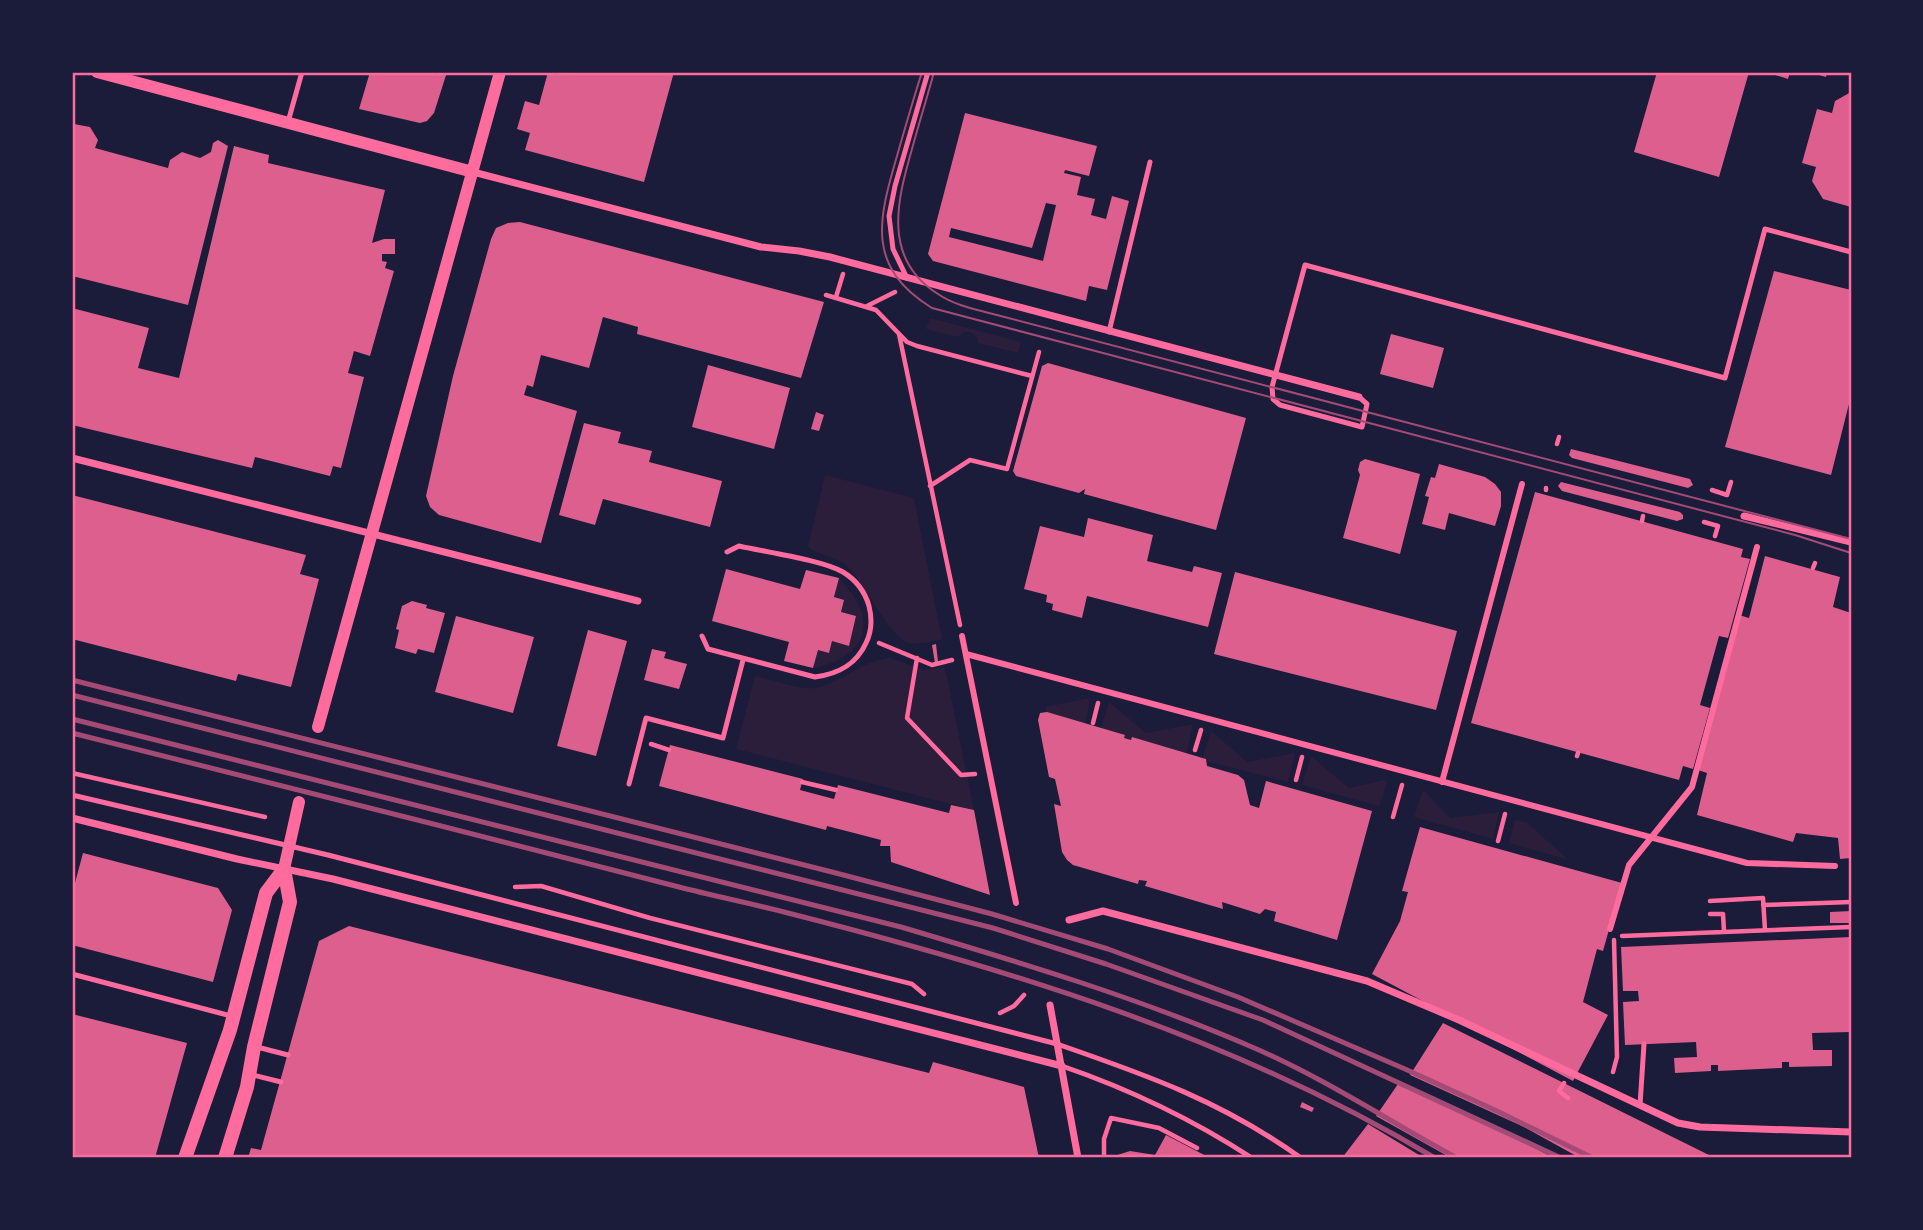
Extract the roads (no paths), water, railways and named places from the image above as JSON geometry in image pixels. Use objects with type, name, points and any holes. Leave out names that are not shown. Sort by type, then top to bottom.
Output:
[{"type":"main road","points":[[186,1158],[233,1016],[266,893],[284,869]]},
{"type":"main road","points":[[225,1158],[249,1074],[290,902],[284,869]]},
{"type":"street","points":[[97,72],[761,247],[830,257],[1359,397]]},
{"type":"street","points":[[318,727],[500,72]]},
{"type":"street","points":[[72,458],[638,601]]},
{"type":"street","points":[[1442,782],[1522,484]]},
{"type":"street","points":[[1745,516],[1851,542]]},
{"type":"street","points":[[1610,929],[1629,865],[1692,787],[1757,547]]},
{"type":"street","points":[[962,636],[1016,904]]},
{"type":"street","points":[[966,654],[1746,863],[1835,866]]},
{"type":"street","points":[[284,869],[299,802]]},
{"type":"street","points":[[72,818],[333,879],[1062,1066]]},
{"type":"street","points":[[1069,920],[1103,911],[1367,981],[1459,1020],[1689,1126],[1851,1132]]},
{"type":"street","points":[[1050,1004],[1078,1158]]},
{"type":"lane","points":[[288,122],[302,72]]},
{"type":"lane","points":[[907,278],[895,258],[890,241],[889,216],[928,72]]},
{"type":"lane","points":[[1109,331],[1150,162]]},
{"type":"lane","points":[[1359,397],[1367,404],[1362,427],[1277,404],[1271,396],[1274,375],[1304,265],[1725,378],[1765,229],[1851,252]]},
{"type":"lane","points":[[702,636],[708,649],[815,677],[829,675],[853,662],[868,638],[871,613],[867,600],[861,589],[842,571],[739,545],[727,552]]},
{"type":"lane","points":[[629,784],[646,718],[723,738],[743,660]]},
{"type":"lane","points":[[72,795],[289,846],[1058,1045],[1187,1091],[1252,1126],[1301,1158]]},
{"type":"lane","points":[[72,974],[233,1016]]},
{"type":"lane","points":[[1640,1105],[1644,1044]]},
{"type":"lane","points":[[254,1046],[289,1055]]},
{"type":"lane","points":[[1062,1066],[1103,1080],[1162,1106],[1252,1158]]},
{"type":"lane","points":[[249,1074],[281,1082]]},
{"type":"tram line","points":[[922,72],[897,156],[882,222],[887,259],[896,276],[932,308],[1795,535],[1851,553]]},
{"type":"tram line","points":[[934,72],[902,189],[898,228],[908,264],[920,280],[944,298],[979,310],[1851,539]]},
{"type":"railway","points":[[72,680],[832,872],[992,914],[1108,949],[1238,997],[1405,1069],[1593,1158]]},
{"type":"railway","points":[[72,695],[993,928],[1106,964],[1263,1020],[1561,1158]]},
{"type":"railway","points":[[72,719],[901,927],[1034,967],[1166,1012],[1279,1059],[1457,1158]]},
{"type":"railway","points":[[72,733],[784,912],[1036,983],[1200,1042],[1281,1077],[1359,1115],[1435,1158]]}]
